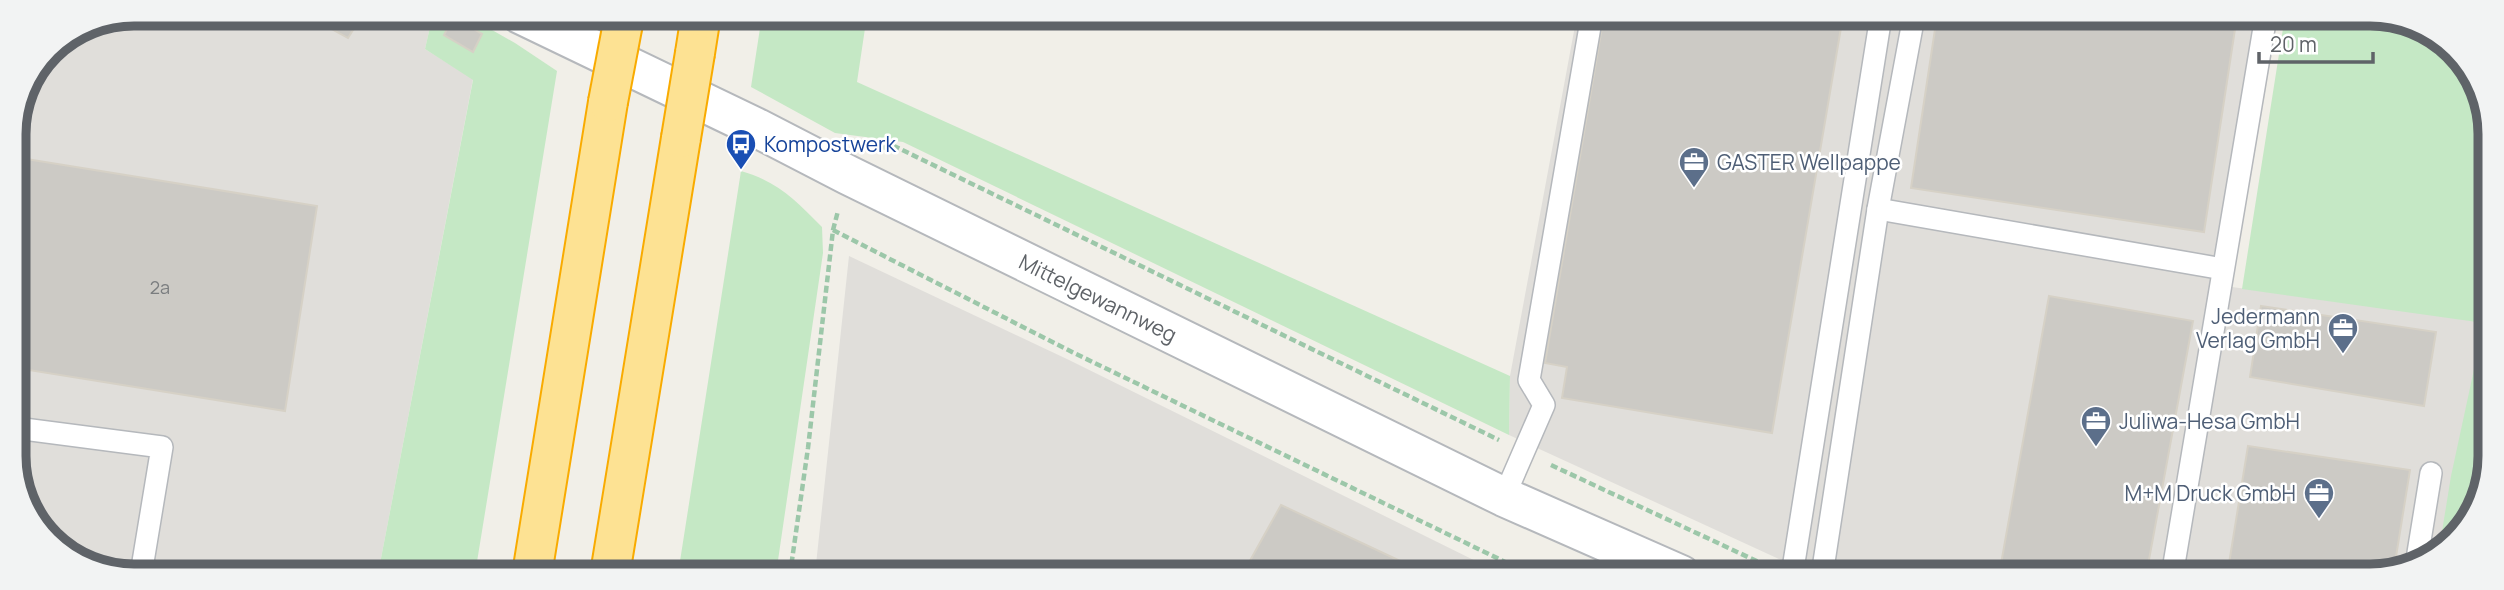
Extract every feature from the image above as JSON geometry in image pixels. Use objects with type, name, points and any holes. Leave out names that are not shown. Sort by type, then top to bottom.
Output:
[{"type":"highway","points":[[534,564],[622,26]]},
{"type":"highway","points":[[612,564],[699,26]]},
{"type":"street","name":"Mittelgewannweg","points":[[545,26],[1504,497],[1656,564]]},
{"type":"lane","points":[[1504,497],[1544,405],[1529,380],[1590,26]]},
{"type":"lane","points":[[1785,564],[1879,26]]},
{"type":"lane","points":[[1824,564],[1878,209],[1912,26]]},
{"type":"lane","points":[[2174,564],[2264,26]]},
{"type":"lane","points":[[1878,209],[2223,269]]},
{"type":"lane","points":[[26,429],[162,447],[143,564]]},
{"type":"lane","points":[[2418,552],[2431,473]]},
{"type":"path","points":[[879,149],[892,145],[1524,453],[1767,564]]},
{"type":"path","points":[[791,564],[808,448],[833,230],[848,175]]},
{"type":"path","points":[[833,230],[1072,352],[1509,564]]},
{"type":"shaded area","points":[[134,26],[430,26],[425,49],[473,79],[380,564],[113,562],[86,553],[58,532],[37,504],[28,477],[26,456],[26,127],[34,93],[44,74],[58,58],[74,44],[93,34]]},
{"type":"shaded area","points":[[1575,26],[2276,26],[2232,287],[2478,321],[2478,356],[2447,531],[2430,546],[2411,556],[2377,564],[1790,564],[1509,435],[1510,376]]},
{"type":"shaded area","points":[[849,256],[1069,360],[1482,564],[816,564]]},
{"type":"green space","points":[[430,26],[485,26],[557,71],[477,564],[380,564],[473,80],[425,49]]},
{"type":"green space","points":[[760,26],[865,26],[857,82],[1510,376],[1509,435],[903,142],[835,133],[751,87]]},
{"type":"green space","points":[[2283,26],[2391,28],[2411,34],[2436,48],[2456,68],[2467,86],[2476,113],[2478,322],[2242,289]]},
{"type":"green space","points":[[741,171],[776,186],[795,200],[822,227],[823,253],[777,564],[680,564]]},
{"type":"green space","points":[[2478,351],[2476,477],[2463,510],[2441,537],[2451,476]]},
{"type":"building","points":[[331,26],[356,26],[348,38],[330,28]]},
{"type":"building","points":[[448,26],[468,26],[482,34],[473,52],[444,35]]},
{"type":"building","name":"GASTER Wellpappe","points":[[1602,26],[1841,26],[1772,433],[1562,398],[1567,367],[1545,363]]},
{"type":"building","points":[[1935,26],[2235,26],[2204,232],[1911,188]]},
{"type":"building","points":[[26,159],[317,206],[285,411],[26,370]]},
{"type":"building","name":"Juliwa-Hesa GmbH","points":[[2049,296],[2193,321],[2148,564],[2001,564]]},
{"type":"building","name":"Jedermann Verlag GmbH","points":[[2261,306],[2436,332],[2424,406],[2250,377]]},
{"type":"building","name":"M+M Druck GmbH","points":[[2248,446],[2410,470],[2395,561],[2377,564],[2229,564]]},
{"type":"building","points":[[1281,505],[1407,564],[1248,564]]},
{"type":"place","name":"Kompostwerk","points":[[741,171]]},
{"type":"place","name":"GASTER Wellpappe","points":[[1694,189]]},
{"type":"place","name":"Jedermann Verlag GmbH","points":[[2343,355]]},
{"type":"place","name":"Juliwa-Hesa GmbH","points":[[2096,448]]},
{"type":"place","name":"M+M Druck GmbH","points":[[2319,520]]}]
